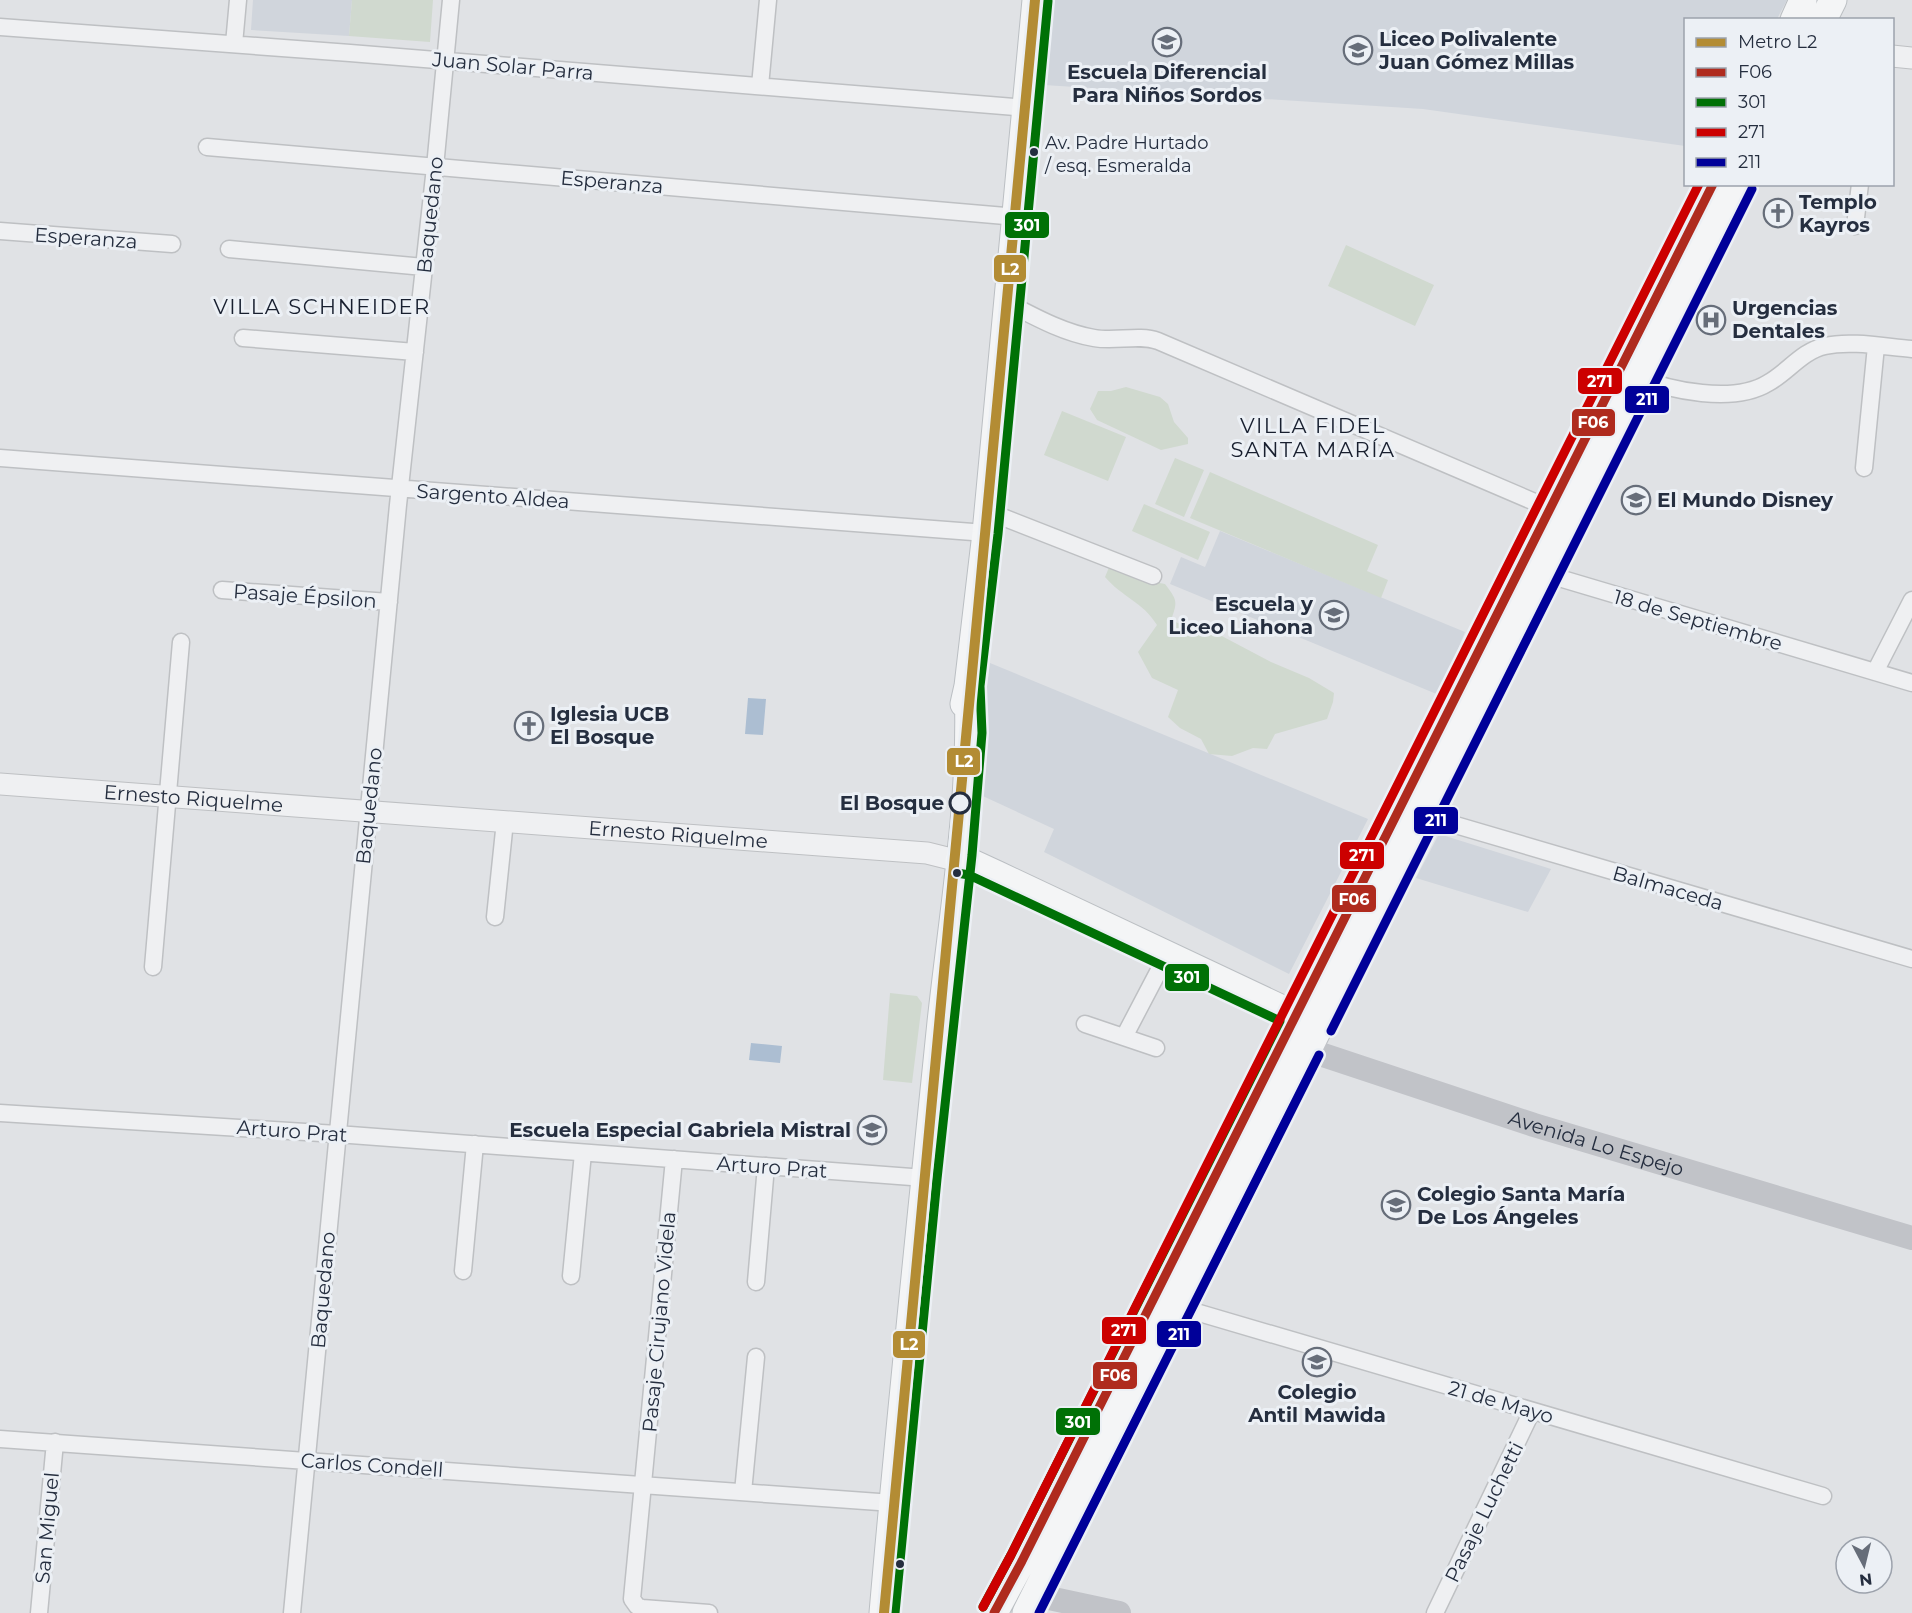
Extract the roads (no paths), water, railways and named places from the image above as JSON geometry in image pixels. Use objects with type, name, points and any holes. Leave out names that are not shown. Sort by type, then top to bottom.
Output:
[{"type":"main road","points":[[883,1613],[925,1178],[959,861],[951,833],[954,748],[968,686],[986,522],[1036,0]]},
{"type":"main road","points":[[1824,18],[1833,0]]},
{"type":"main road","points":[[994,1613],[1283,1041],[1308,1021],[1425,816],[1535,571],[1633,374],[1712,186]]},
{"type":"main road","points":[[1031,1604],[1308,1050],[1308,1021],[1399,809],[1535,571],[1551,509],[1633,374],[1740,186]]},
{"type":"main road","name":"Ernesto Riquelme","points":[[959,861],[972,863],[1308,1021]]},
{"type":"main road","name":"Avenida Lo Espejo","points":[[1283,1041],[1534,1125],[1912,1238]]},
{"type":"main road","points":[[1022,1561],[1031,1604]]},
{"type":"main road","points":[[1031,1604],[1119,1613]]},
{"type":"street","points":[[234,44],[238,0]]},
{"type":"street","name":"Baquedano","points":[[292,1613],[400,489],[451,0]]},
{"type":"street","points":[[760,86],[768,0]]},
{"type":"street","name":"Juan Solar Parra","points":[[0,27],[446,60],[1027,108]]},
{"type":"street","points":[[1894,56],[1912,58]]},
{"type":"street","name":"Esperanza","points":[[207,147],[1017,217]]},
{"type":"street","points":[[1855,226],[1860,186]]},
{"type":"street","name":"Esperanza","points":[[0,231],[172,244]]},
{"type":"street","points":[[229,249],[424,267]]},
{"type":"street","points":[[1008,303],[1046,321],[1093,338],[1115,340],[1147,337],[1158,341],[1551,509]]},
{"type":"street","points":[[243,338],[415,352]]},
{"type":"street","points":[[1633,374],[1657,385],[1685,390],[1739,393],[1769,383],[1802,357],[1825,346],[1836,344],[1912,349]]},
{"type":"street","points":[[1864,468],[1876,346]]},
{"type":"street","name":"Sargento Aldea","points":[[0,458],[400,489],[986,522],[1153,576]]},
{"type":"street","name":"18 de Septiembre","points":[[1535,571],[1912,683]]},
{"type":"street","name":"Pasaje Épsilon","points":[[222,590],[389,602]]},
{"type":"street","points":[[1875,672],[1912,600]]},
{"type":"street","points":[[153,967],[181,642]]},
{"type":"street","name":"Ernesto Riquelme","points":[[0,784],[927,853],[959,861]]},
{"type":"street","name":"Balmaceda","points":[[1399,809],[1912,959]]},
{"type":"street","points":[[495,917],[505,821]]},
{"type":"street","points":[[1124,1037],[1167,955]]},
{"type":"street","points":[[1085,1024],[1156,1048]]},
{"type":"street","name":"Arturo Prat","points":[[0,1113],[337,1134],[925,1178]]},
{"type":"street","points":[[463,1271],[475,1144]]},
{"type":"street","points":[[571,1276],[583,1153]]},
{"type":"street","name":"Pasaje Cirujano Videla","points":[[674,1160],[633,1594],[634,1603],[642,1608],[709,1613]]},
{"type":"street","points":[[756,1282],[766,1166]]},
{"type":"street","name":"21 de Mayo","points":[[1179,1307],[1823,1496]]},
{"type":"street","points":[[743,1492],[756,1357]]},
{"type":"street","name":"Pasaje Luchetti","points":[[1435,1613],[1533,1411]]},
{"type":"street","name":"Carlos Condell","points":[[0,1439],[893,1503]]},
{"type":"street","name":"San Miguel","points":[[39,1613],[55,1443]]},
{"type":"water","points":[[748,698],[766,699],[763,735],[745,734]]},
{"type":"water","points":[[751,1043],[782,1046],[780,1063],[749,1060]]},
{"type":"metro line","name":"L2","points":[[884,1613],[1035,0]]},
{"type":"place","name":"Escuela Diferencial Para Niños Sordos","points":[[1167,42]]},
{"type":"place","name":"Liceo Polivalente Juan Gómez Millas","points":[[1358,50]]},
{"type":"place","name":"Av. Padre Hurtado / esq. Esmeralda","points":[[1034,152]]},
{"type":"place","name":"Templo Kayros","points":[[1778,213]]},
{"type":"place","name":"Urgencias Dentales","points":[[1711,320]]},
{"type":"place","name":"El Mundo Disney","points":[[1636,500]]},
{"type":"place","name":"Escuela y Liceo Liahona","points":[[1334,615]]},
{"type":"place","name":"Iglesia UCB El Bosque","points":[[529,726]]},
{"type":"place","name":"El Bosque","points":[[960,803]]},
{"type":"place","name":"Escuela Especial Gabriela Mistral","points":[[872,1130]]},
{"type":"place","name":"Colegio Santa María De Los Ángeles","points":[[1396,1205]]},
{"type":"place","name":"Colegio Antil Mawida","points":[[1317,1362]]},
{"type":"district","name":"VILLA SCHNEIDER","points":[[322,307]]},
{"type":"district","name":"VILLA FIDEL SANTA MARÍA","points":[[1313,438]]}]
